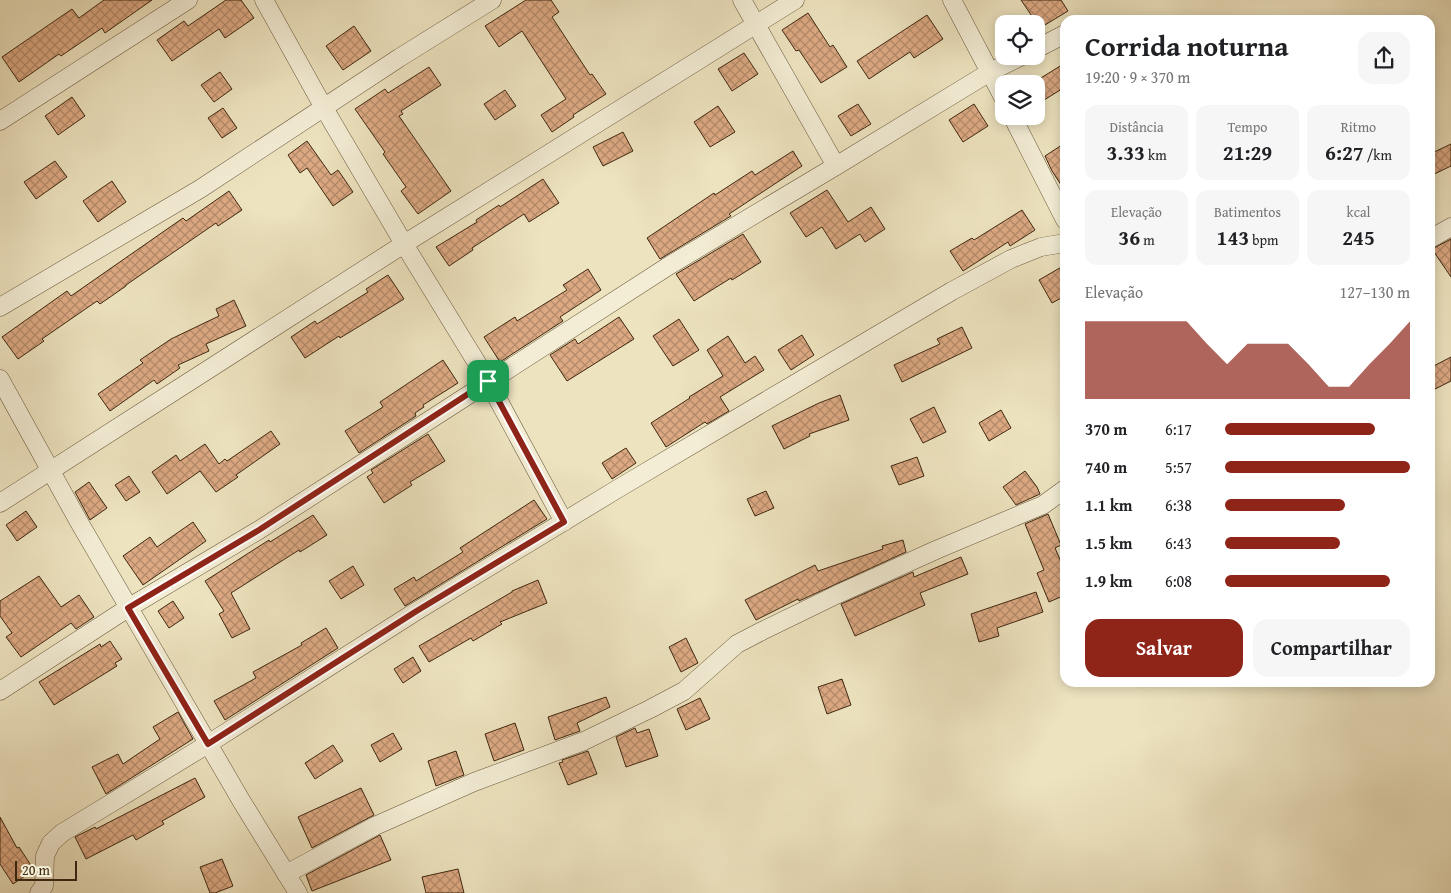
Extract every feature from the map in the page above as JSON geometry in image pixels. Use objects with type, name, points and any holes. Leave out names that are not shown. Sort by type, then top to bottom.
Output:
[{"type":"street","points":[[0,121],[188,0]]},
{"type":"street","points":[[264,0],[324,108],[488,381],[564,522]]},
{"type":"street","points":[[0,307],[200,189],[492,0]]},
{"type":"street","points":[[742,0],[836,166]]},
{"type":"street","points":[[0,503],[404,244],[795,0]]},
{"type":"street","points":[[952,0],[995,82]]},
{"type":"street","points":[[1045,44],[1060,37]]},
{"type":"street","points":[[0,691],[128,608],[259,530],[670,265],[1004,65]]},
{"type":"street","points":[[1017,125],[1060,210]]},
{"type":"street","points":[[1435,236],[1451,227]]},
{"type":"street","points":[[39,893],[44,886],[45,856],[50,843],[62,833],[208,744],[415,612],[696,442],[952,291],[1011,259],[1041,247],[1060,245]]},
{"type":"street","points":[[0,379],[50,472],[128,608],[298,893]]},
{"type":"street","points":[[286,874],[375,826],[474,782],[584,741],[650,709],[684,691],[737,644],[836,595],[1043,505],[1060,493]]},
{"type":"building","points":[[104,0],[152,0],[105,33],[102,28],[61,56],[59,54],[19,82],[2,57],[72,9],[79,18]]},
{"type":"building","points":[[226,0],[241,0],[254,18],[225,38],[219,29],[172,61],[157,40],[184,21],[188,26]]},
{"type":"building","points":[[526,0],[551,0],[559,12],[552,17],[590,75],[592,74],[606,94],[573,115],[574,117],[552,132],[541,115],[566,99],[522,31],[499,47],[485,26]]},
{"type":"building","points":[[1021,0],[1061,0],[1068,11],[1045,25],[1045,15],[1031,15]]},
{"type":"building","points":[[808,13],[830,47],[833,45],[847,67],[821,83],[799,50],[796,51],[782,30]]},
{"type":"building","points":[[927,15],[943,39],[914,58],[910,52],[869,79],[857,61]]},
{"type":"building","points":[[354,26],[371,51],[343,70],[326,46]]},
{"type":"building","points":[[744,53],[758,74],[732,91],[718,69]]},
{"type":"building","points":[[1060,66],[1060,90],[1045,99],[1045,75]]},
{"type":"building","points":[[429,67],[441,85],[401,111],[403,114],[399,116],[451,191],[418,214],[401,191],[406,187],[383,154],[385,152],[355,109],[385,89],[388,93]]},
{"type":"building","points":[[220,72],[232,89],[214,102],[201,85]]},
{"type":"building","points":[[505,90],[516,106],[495,120],[484,104]]},
{"type":"building","points":[[72,97],[85,116],[58,135],[45,116]]},
{"type":"building","points":[[858,104],[871,124],[851,136],[838,116]]},
{"type":"building","points":[[974,104],[988,126],[963,142],[949,120]]},
{"type":"building","points":[[718,106],[735,132],[710,147],[694,122]]},
{"type":"building","points":[[223,108],[237,128],[222,138],[208,118]]},
{"type":"building","points":[[623,132],[633,151],[603,166],[593,147]]},
{"type":"building","points":[[307,141],[331,175],[338,170],[353,192],[333,206],[307,168],[300,173],[288,155]]},
{"type":"building","points":[[1451,144],[1451,166],[1435,174],[1435,152]]},
{"type":"building","points":[[1060,146],[1060,183],[1052,171],[1045,156]]},
{"type":"building","points":[[793,151],[802,166],[729,214],[731,216],[660,259],[647,238],[714,193],[715,195],[752,171],[755,175]]},
{"type":"building","points":[[55,161],[67,177],[36,199],[24,182]]},
{"type":"building","points":[[543,179],[559,203],[529,222],[524,214],[472,248],[473,250],[449,266],[436,247],[477,222],[476,220],[499,205],[500,207]]},
{"type":"building","points":[[112,181],[126,202],[98,222],[83,201]]},
{"type":"building","points":[[827,190],[848,222],[871,207],[885,229],[865,242],[860,234],[836,249],[822,227],[806,237],[790,213]]},
{"type":"building","points":[[229,191],[242,210],[218,226],[216,223],[100,304],[97,301],[42,339],[44,341],[18,359],[2,337],[67,291],[71,296],[183,218],[186,221]]},
{"type":"building","points":[[1022,210],[1035,230],[1010,246],[1008,242],[963,271],[950,251],[972,238],[974,240]]},
{"type":"building","points":[[743,234],[761,262],[694,301],[676,274]]},
{"type":"building","points":[[1451,239],[1451,277],[1435,253],[1435,247]]},
{"type":"building","points":[[1060,268],[1060,299],[1052,303],[1039,280]]},
{"type":"building","points":[[588,269],[601,290],[560,317],[563,321],[500,362],[484,337],[515,317],[517,321],[567,290],[563,285]]},
{"type":"building","points":[[388,275],[404,299],[305,358],[291,337],[315,321],[317,324],[368,292],[366,289]]},
{"type":"building","points":[[234,300],[246,326],[206,344],[209,351],[178,365],[180,368],[157,384],[154,380],[110,411],[98,394],[143,363],[140,360],[171,339],[219,316],[216,309]]},
{"type":"building","points":[[619,317],[634,339],[567,381],[550,355],[575,339],[578,344]]},
{"type":"building","points":[[679,319],[699,350],[673,366],[653,336]]},
{"type":"building","points":[[962,327],[972,348],[902,382],[894,365],[940,344],[937,339]]},
{"type":"building","points":[[802,335],[814,355],[791,370],[778,350]]},
{"type":"building","points":[[728,336],[745,363],[755,356],[764,370],[720,397],[729,411],[707,424],[705,422],[666,447],[651,423],[723,376],[707,350]]},
{"type":"building","points":[[1451,357],[1451,381],[1435,389],[1435,365]]},
{"type":"building","points":[[443,360],[458,383],[423,405],[424,407],[415,413],[416,416],[359,453],[345,431],[383,407],[380,402]]},
{"type":"building","points":[[840,395],[849,420],[809,434],[810,436],[784,449],[772,426]]},
{"type":"building","points":[[934,407],[946,432],[923,443],[910,419]]},
{"type":"building","points":[[1001,410],[1011,428],[989,441],[979,423]]},
{"type":"building","points":[[271,431],[280,444],[236,475],[238,477],[216,492],[200,471],[167,494],[152,472],[176,455],[180,461],[205,444],[219,464],[225,459],[227,461]]},
{"type":"building","points":[[428,434],[445,461],[410,482],[412,485],[384,503],[367,477],[373,473],[371,470]]},
{"type":"building","points":[[626,448],[636,463],[612,479],[602,463]]},
{"type":"building","points":[[917,457],[924,476],[899,485],[891,466]]},
{"type":"building","points":[[1025,471],[1040,494],[1016,505],[1003,487]]},
{"type":"building","points":[[129,476],[140,492],[126,501],[115,485]]},
{"type":"building","points":[[89,482],[107,508],[90,520],[75,492]]},
{"type":"building","points":[[766,491],[774,508],[755,516],[747,499]]},
{"type":"building","points":[[534,500],[547,519],[405,606],[394,589],[414,577],[416,581],[463,552],[460,548]]},
{"type":"building","points":[[26,511],[37,527],[17,541],[6,525]]},
{"type":"building","points":[[1048,514],[1060,543],[1060,546],[1055,548],[1060,560],[1060,597],[1049,602],[1037,573],[1044,570],[1025,524]]},
{"type":"building","points":[[313,515],[327,535],[300,552],[299,550],[231,593],[250,629],[232,638],[219,614],[224,611],[205,581],[269,540],[270,542]]},
{"type":"building","points":[[193,522],[206,541],[143,585],[123,556],[150,537],[157,547]]},
{"type":"building","points":[[903,540],[906,552],[799,601],[798,599],[756,620],[745,600],[815,565],[818,571],[883,549],[882,546]]},
{"type":"building","points":[[961,557],[968,574],[920,593],[925,605],[855,636],[841,604],[913,572],[914,577]]},
{"type":"building","points":[[353,566],[364,585],[341,599],[329,581]]},
{"type":"building","points":[[39,576],[61,607],[79,595],[94,617],[76,629],[71,623],[21,657],[6,637],[12,633],[0,616],[0,601]]},
{"type":"building","points":[[538,580],[547,603],[500,622],[502,624],[473,641],[471,638],[429,662],[419,646],[512,591]]},
{"type":"building","points":[[1036,592],[1043,612],[997,628],[999,636],[979,642],[971,614]]},
{"type":"building","points":[[173,601],[184,618],[169,628],[158,611]]},
{"type":"building","points":[[326,628],[338,648],[225,720],[214,701],[256,678],[253,672],[302,645],[301,643]]},
{"type":"building","points":[[686,638],[698,663],[681,672],[669,647]]},
{"type":"building","points":[[110,641],[122,659],[115,663],[117,666],[54,705],[39,682],[100,644],[101,647]]},
{"type":"building","points":[[413,657],[421,671],[403,683],[394,669]]},
{"type":"building","points":[[842,679],[851,705],[827,714],[818,687]]},
{"type":"building","points":[[606,697],[610,707],[577,723],[580,731],[555,740],[548,717]]},
{"type":"building","points":[[700,698],[710,719],[686,730],[677,709]]},
{"type":"building","points":[[178,712],[193,739],[106,794],[92,767],[118,754],[123,764],[160,739],[153,727]]},
{"type":"building","points":[[515,723],[524,750],[494,761],[485,734]]},
{"type":"building","points":[[635,728],[637,733],[649,729],[658,756],[626,767],[616,737]]},
{"type":"building","points":[[393,733],[402,749],[380,762],[371,745]]},
{"type":"building","points":[[333,745],[343,761],[315,779],[305,763]]},
{"type":"building","points":[[456,751],[464,775],[436,786],[428,761]]},
{"type":"building","points":[[588,751],[597,774],[568,785],[559,763],[563,762],[562,760]]},
{"type":"building","points":[[195,778],[205,797],[162,821],[164,824],[136,840],[133,835],[86,859],[75,837],[95,827],[96,829]]},
{"type":"building","points":[[361,788],[374,815],[312,848],[298,817]]},
{"type":"building","points":[[0,817],[17,848],[19,847],[34,870],[13,884],[0,864]]},
{"type":"building","points":[[380,835],[391,860],[312,891],[306,875]]},
{"type":"building","points":[[222,859],[233,886],[210,893],[200,867]]},
{"type":"building","points":[[458,869],[464,893],[426,893],[422,877]]},
{"type":"route","points":[[488,381],[564,522],[415,612],[208,744],[128,608],[259,530],[488,381]]}]
